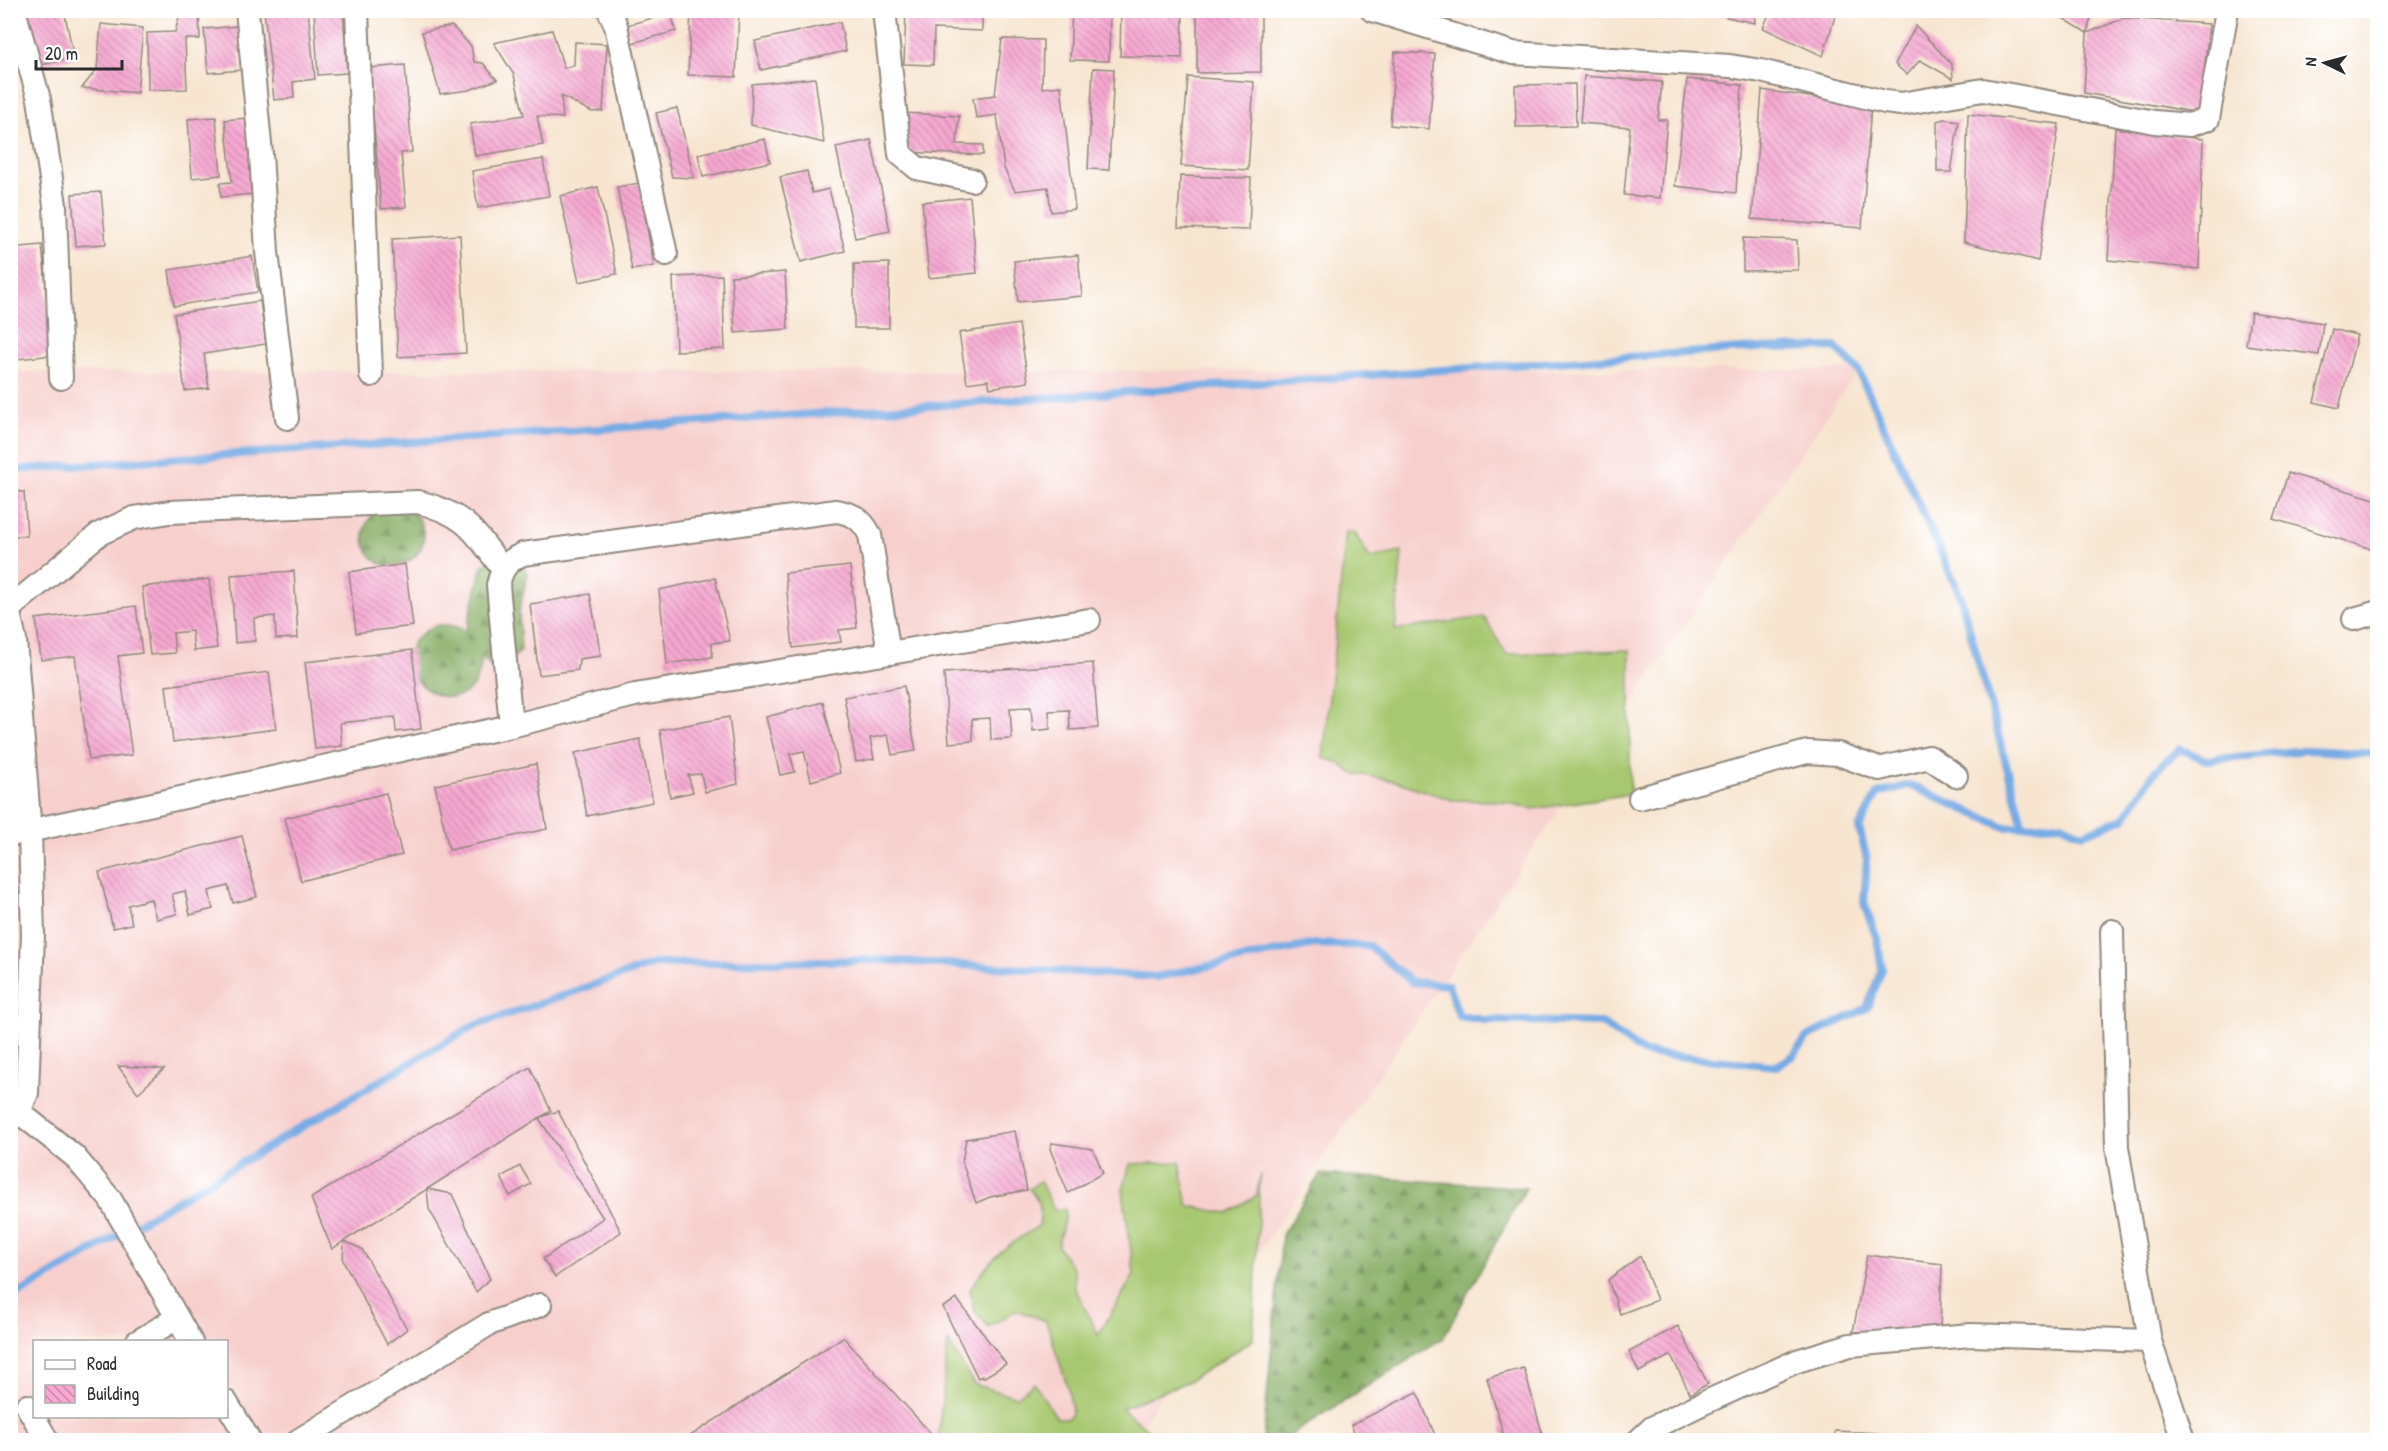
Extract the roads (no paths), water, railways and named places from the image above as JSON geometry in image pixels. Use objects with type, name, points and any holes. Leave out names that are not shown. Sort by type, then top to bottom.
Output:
[{"type":"street","points":[[14,10],[39,99],[55,205],[61,378]]},
{"type":"street","points":[[247,10],[261,154],[267,252],[287,418]]},
{"type":"street","points":[[357,10],[372,375]]},
{"type":"street","points":[[609,10],[616,26],[666,254]]},
{"type":"street","points":[[884,10],[900,154],[917,168],[972,180]]},
{"type":"street","points":[[1372,10],[1513,53],[1730,66],[1901,104],[1983,90],[2136,119],[2189,125],[2200,124],[2208,119],[2227,10]]},
{"type":"street","points":[[10,608],[99,534],[134,518],[169,512],[394,501],[418,502],[444,508],[468,523],[502,568]]},
{"type":"street","points":[[511,726],[498,585],[502,568],[511,559],[523,554],[836,511],[850,513],[863,522],[870,535],[889,653]]},
{"type":"street","points":[[2354,619],[2378,612]]},
{"type":"street","points":[[10,617],[15,640],[20,834],[33,935],[27,1093],[15,1116],[74,1156],[110,1199],[190,1340]]},
{"type":"street","points":[[20,834],[511,726],[634,695],[1089,620]]},
{"type":"street","points":[[1640,798],[1807,752],[1838,754],[1879,769],[1929,757],[1956,776]]},
{"type":"street","points":[[2112,931],[2117,1147],[2150,1341],[2183,1440]]},
{"type":"street","points":[[299,1440],[489,1324],[540,1305]]},
{"type":"street","points":[[139,1340],[177,1318]]},
{"type":"street","points":[[1639,1440],[1652,1428],[1797,1361],[1850,1345],[1971,1335],[2150,1341]]},
{"type":"street","points":[[228,1405],[249,1440]]},
{"type":"street","points":[[24,1408],[47,1440]]},
{"type":"waterway","points":[[10,470],[1756,348],[1835,347],[1858,370],[1960,595],[2023,826]]},
{"type":"waterway","points":[[10,1299],[471,1027],[654,964],[879,960],[1156,977],[1315,944],[1369,946],[1412,982],[1448,985],[1459,1016],[1484,1020],[1601,1023],[1644,1053],[1777,1066],[1794,1055],[1807,1037],[1867,1008],[1882,969],[1877,939],[1864,903],[1867,859],[1859,828],[1877,794],[1909,785],[2005,827],[2061,824],[2083,834],[2124,818],[2156,770],[2180,749],[2206,760],[2307,750],[2378,754]]}]
